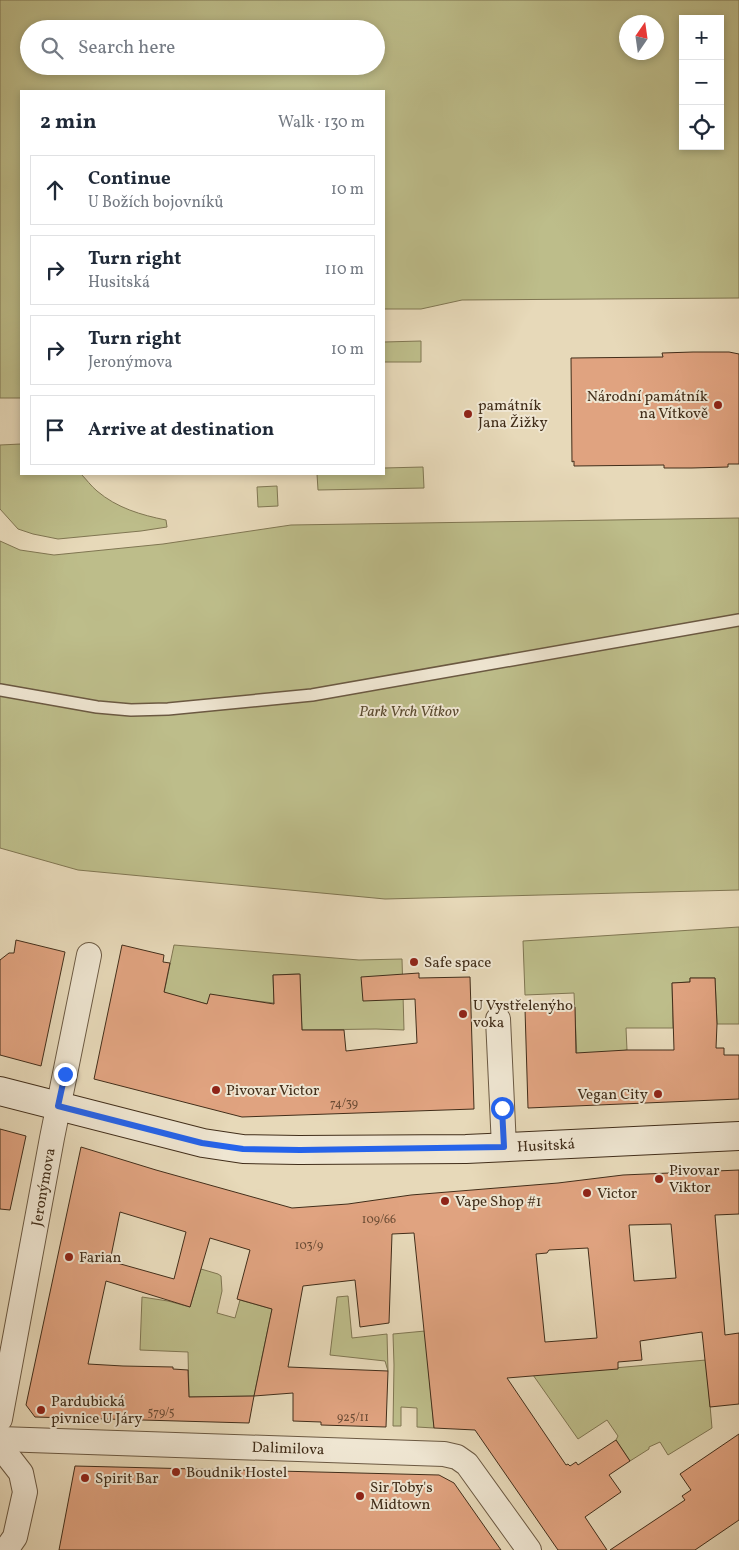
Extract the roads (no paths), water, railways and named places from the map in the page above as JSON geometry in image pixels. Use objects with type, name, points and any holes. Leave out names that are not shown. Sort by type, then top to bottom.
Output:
[{"type":"main road","name":"Husitská","points":[[0,1092],[202,1143],[243,1149],[504,1147],[739,1136]]},
{"type":"street","name":"Jeronýmova","points":[[0,1419],[58,1106],[89,955]]},
{"type":"street","points":[[498,1020],[504,1147]]},
{"type":"street","name":"Dalimilova","points":[[0,1439],[444,1454],[457,1457],[467,1464],[529,1550]]},
{"type":"street","points":[[0,1446],[21,1473],[25,1492],[15,1537],[6,1550]]},
{"type":"lane","points":[[0,690],[97,707],[131,710],[178,708],[312,695],[739,620]]},
{"type":"place","name":"Národní památník na Vítkově","points":[[718,405]]},
{"type":"place","name":"památník Jana Žižky","points":[[468,414]]},
{"type":"place","name":"Safe space","points":[[414,962]]},
{"type":"place","name":"U Vystřelenýho voka","points":[[463,1014]]},
{"type":"place","name":"Pivovar Victor","points":[[216,1090]]},
{"type":"place","name":"Vegan City","points":[[658,1094]]},
{"type":"place","name":"Pivovar Viktor","points":[[659,1179]]},
{"type":"place","name":"Victor","points":[[587,1193]]},
{"type":"place","name":"Vape Shop #1","points":[[445,1201]]},
{"type":"place","name":"Farian","points":[[69,1257]]},
{"type":"place","name":"Pardubická pivnice U Járy","points":[[41,1410]]},
{"type":"place","name":"Boudnik Hostel","points":[[176,1472]]},
{"type":"place","name":"Spirit Bar","points":[[85,1478]]},
{"type":"place","name":"Sir Toby's Midtown","points":[[360,1496]]},
{"type":"park label","name":"Park Vrch Vítkov","points":[[409,711]]}]
